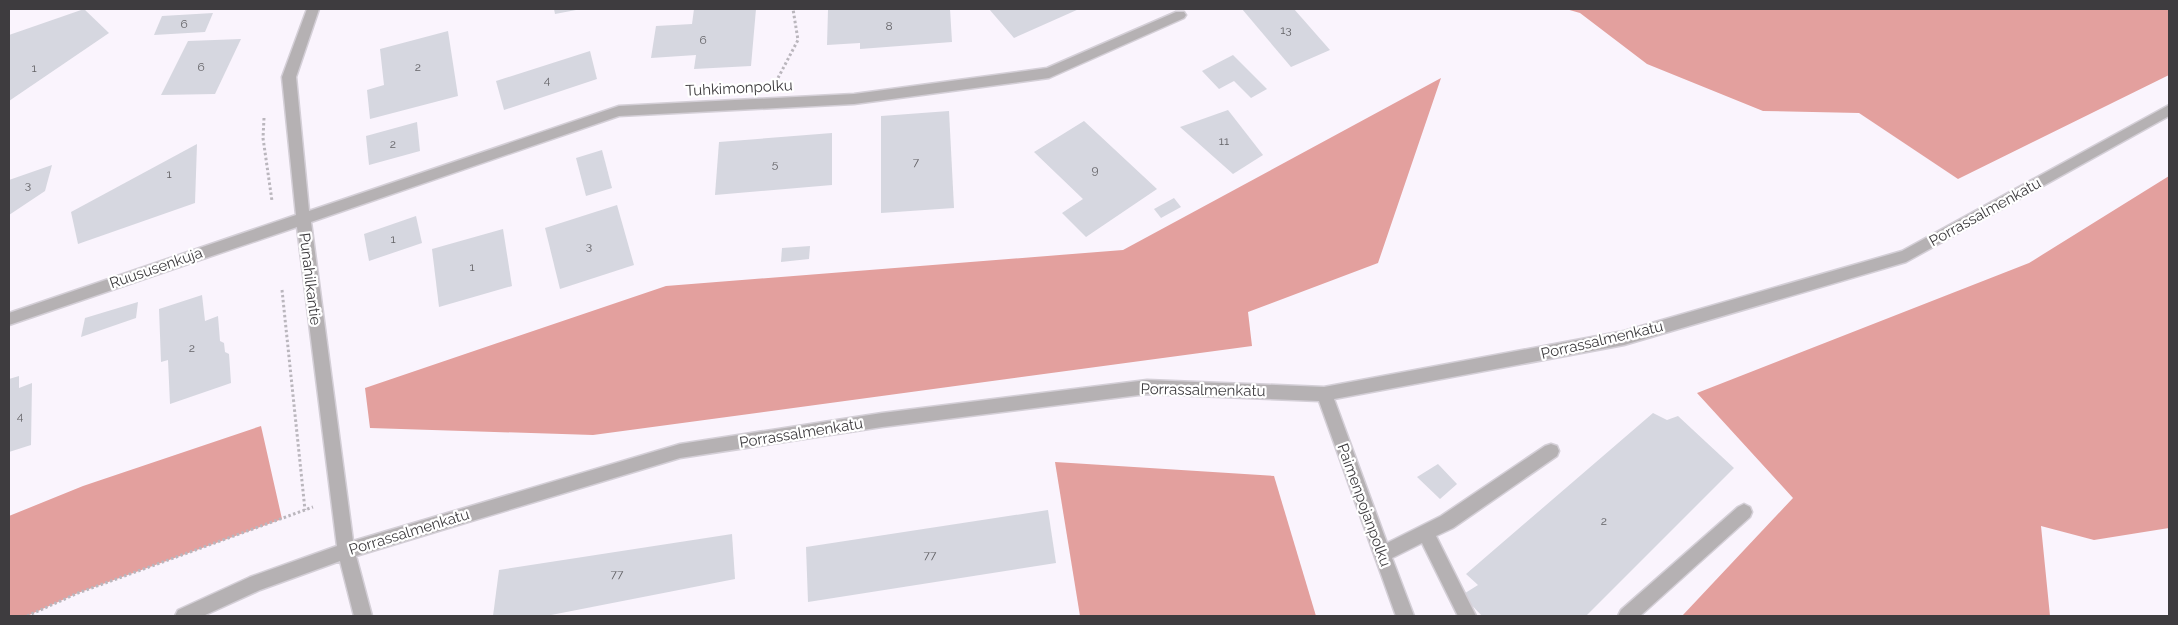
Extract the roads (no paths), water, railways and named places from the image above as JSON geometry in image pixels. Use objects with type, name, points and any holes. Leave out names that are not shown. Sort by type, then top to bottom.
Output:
[{"type":"street","name":"Punahilkantie","points":[[313,9],[290,77],[302,217],[346,551],[363,616]]},
{"type":"street","name":"Tuhkimonpolku","points":[[302,217],[619,111],[854,99],[1049,73],[1180,15]]},
{"type":"street","name":"Porrassalmenkatu","points":[[184,616],[256,583],[346,551],[680,451],[882,420],[1147,387],[1324,394],[1624,338],[1906,256],[2169,110]]},
{"type":"street","name":"Ruususenkuja","points":[[9,319],[302,217]]},
{"type":"street","name":"Paimenpojanpolku","points":[[1324,394],[1405,616]]},
{"type":"street","points":[[1382,554],[1447,522],[1551,451]]},
{"type":"street","points":[[1627,616],[1744,512]]},
{"type":"street","points":[[1426,532],[1467,616]]}]
